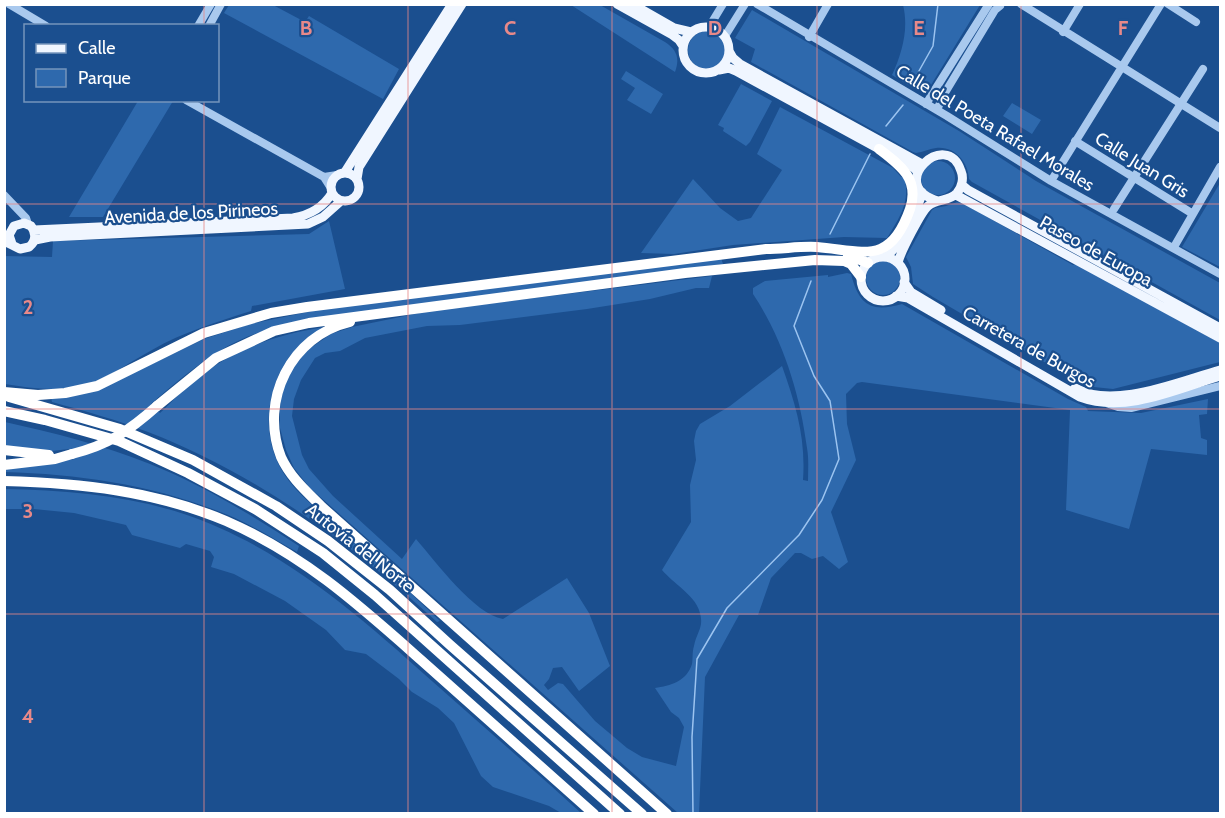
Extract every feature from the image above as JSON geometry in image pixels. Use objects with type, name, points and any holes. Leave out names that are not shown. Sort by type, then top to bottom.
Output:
[{"type":"highway","points":[[4,394],[65,393],[97,386],[204,333],[271,313],[766,249],[815,247],[857,253],[871,252],[889,245],[906,218],[912,201],[912,186],[906,171],[879,149]]},
{"type":"highway","points":[[834,249],[868,263]]},
{"type":"highway","points":[[4,465],[55,459],[101,445],[134,427],[216,358],[248,341],[274,331],[309,323],[685,273],[815,260],[844,261],[852,264],[861,277]]},
{"type":"highway","points":[[374,314],[328,330],[306,345],[289,366],[277,393],[274,417],[281,456],[288,470],[322,507],[667,813]]},
{"type":"highway","name":"Autovía del Norte","points":[[4,394],[120,429],[193,460],[276,506],[328,541],[390,590],[642,813]]},
{"type":"highway","name":"Autovía del Norte","points":[[4,411],[119,441],[188,473],[255,509],[323,553],[375,595],[620,813]]},
{"type":"highway","points":[[4,450],[54,455],[72,454]]},
{"type":"highway","points":[[4,481],[56,482],[125,491],[162,499],[225,521],[261,538],[298,560],[361,605],[594,813]]},
{"type":"highway","points":[[616,791],[650,813]]},
{"type":"main road","points":[[341,174],[353,175],[360,186],[357,195],[351,200],[341,201],[332,191],[332,182],[341,174],[452,4]]},
{"type":"main road","points":[[357,179],[359,167],[462,4]]},
{"type":"main road","points":[[617,4],[679,40],[683,46],[687,63],[701,74],[729,68],[736,71],[879,149],[920,168]]},
{"type":"main road","points":[[632,4],[674,28],[691,32]]},
{"type":"main road","points":[[683,46],[691,32],[699,28],[717,29],[725,36],[729,51],[740,64],[920,168]]},
{"type":"main road","points":[[719,70],[728,58],[729,51]]},
{"type":"main road","points":[[885,257],[898,263],[903,271],[904,282],[896,296],[889,300],[875,299],[864,291],[861,277],[868,263],[873,259],[885,257],[895,249],[920,203],[921,192],[917,182],[920,168],[934,156],[940,155],[953,160],[962,171],[962,185],[956,195],[944,201],[938,201],[921,192]]},
{"type":"main road","name":"Paseo de Europa","points":[[962,185],[1221,328]]},
{"type":"main road","name":"Avenida de los Pirineos","points":[[32,231],[309,216],[327,201],[332,191]]},
{"type":"main road","name":"Paseo de Europa","points":[[956,195],[1221,338]]},
{"type":"main road","name":"Avenida de los Pirineos","points":[[32,231],[50,237],[308,224],[323,217],[341,201]]},
{"type":"main road","points":[[898,263],[901,253],[927,207],[938,201]]},
{"type":"main road","points":[[20,223],[32,231],[29,247],[25,249],[8,242],[11,228],[20,223]]},
{"type":"main road","name":"Carretera de Burgos","points":[[904,282],[911,292],[1081,391],[1096,396],[1130,395],[1221,370]]},
{"type":"main road","name":"Carretera de Burgos","points":[[896,296],[908,298],[1080,397],[1095,403],[1134,401],[1221,376]]},
{"type":"street","points":[[9,4],[43,24]]},
{"type":"street","points":[[199,24],[212,4]]},
{"type":"street","points":[[210,24],[221,4]]},
{"type":"street","points":[[709,27],[723,4]]},
{"type":"street","points":[[725,36],[745,4]]},
{"type":"street","name":"Calle del Poeta Rafael Morales","points":[[756,4],[927,104],[1051,181],[1221,274]]},
{"type":"street","points":[[809,37],[828,4]]},
{"type":"street","points":[[927,104],[989,4]]},
{"type":"street","points":[[1021,4],[1221,128]]},
{"type":"street","points":[[1063,32],[1080,4]]},
{"type":"street","points":[[1051,181],[1161,4]]},
{"type":"street","points":[[1168,4],[1196,22]]},
{"type":"street","points":[[937,110],[949,86],[1000,5]]},
{"type":"street","points":[[1114,209],[1203,69]]},
{"type":"street","points":[[190,102],[324,177],[332,191]]},
{"type":"street","name":"Calle Juan Gris","points":[[1076,141],[1193,214]]},
{"type":"street","points":[[1173,247],[1221,167]]},
{"type":"street","points":[[324,177],[341,174]]},
{"type":"street","points":[[4,195],[26,218],[32,231]]},
{"type":"street","points":[[11,228],[16,208]]},
{"type":"street","points":[[1107,404],[1131,408],[1221,386]]},
{"type":"green space","points":[[229,5],[273,5],[305,22],[309,16],[399,69],[383,99],[224,13]]},
{"type":"green space","points":[[571,5],[600,5],[665,42],[676,55],[675,72]]},
{"type":"green space","points":[[903,5],[980,5],[931,85],[926,83],[922,89],[916,87],[914,89],[892,75],[903,41],[905,14]]},
{"type":"green space","points":[[752,10],[959,131],[1036,181],[1220,283],[1220,320],[972,182],[963,161],[955,152],[933,148],[913,152],[751,62],[755,49],[735,38]]},
{"type":"green space","points":[[707,31],[720,37],[726,50],[720,63],[707,69],[694,63],[688,50],[694,37]]},
{"type":"green space","points":[[626,71],[663,94],[651,114],[627,100],[635,88],[621,79]]},
{"type":"green space","points":[[741,84],[772,101],[746,146],[723,131],[724,128],[718,125]]},
{"type":"green space","points":[[137,102],[172,102],[103,217],[69,217]]},
{"type":"green space","points":[[1012,103],[1041,120],[1032,134],[1003,116]]},
{"type":"green space","points":[[780,107],[893,168],[901,177],[904,177],[906,194],[903,209],[887,238],[844,237],[733,245],[674,254],[641,253],[693,179],[720,208],[738,221],[751,218],[782,170],[757,154]]},
{"type":"green space","points":[[938,161],[950,166],[955,178],[950,190],[938,195],[926,190],[921,178],[926,166]]},
{"type":"green space","points":[[1220,183],[1220,267],[1182,247]]},
{"type":"green space","points":[[957,202],[1220,343],[1220,362],[1113,389],[1094,387],[1075,380],[933,297],[913,284],[911,267],[906,257],[932,210]]},
{"type":"green space","points":[[329,221],[345,289],[252,306],[251,311],[176,338],[111,374],[85,385],[50,389],[5,384],[4,256],[52,257],[53,241],[309,234]]},
{"type":"green space","points":[[721,258],[723,264],[289,323],[249,336],[222,349],[185,375],[151,404],[160,413],[183,390],[227,358],[274,338],[325,327],[291,355],[280,372],[269,414],[271,442],[275,456],[281,469],[304,498],[375,559],[440,621],[437,622],[371,565],[265,490],[188,449],[125,424],[52,402],[51,398],[100,389],[204,339],[250,324],[322,309]]},
{"type":"green space","points":[[883,261],[895,266],[900,278],[895,290],[883,295],[871,290],[866,278],[871,266]]},
{"type":"green space","points":[[851,274],[858,293],[868,304],[874,307],[891,307],[902,304],[1068,399],[1086,407],[1088,411],[1141,413],[1208,399],[1207,414],[1199,415],[1201,438],[1207,440],[1207,455],[1151,449],[1129,529],[1066,510],[1070,410],[857,383],[846,394],[847,424],[856,460],[831,512],[848,562],[839,569],[823,556],[812,559],[801,553],[795,553],[771,578],[758,615],[739,615],[705,677],[699,813],[678,813],[310,488],[294,468],[286,450],[280,428],[283,387],[292,367],[309,349],[331,334],[352,327],[429,311],[712,276],[709,288],[696,288],[650,299],[460,325],[427,326],[365,338],[340,351],[325,353],[315,358],[301,380],[294,399],[292,416],[302,455],[309,469],[333,496],[402,559],[416,539],[456,586],[480,608],[503,619],[567,578],[589,613],[610,666],[579,691],[562,667],[553,668],[544,685],[548,690],[558,683],[563,684],[595,721],[627,748],[642,757],[676,766],[684,727],[655,688],[677,682],[690,670],[693,648],[701,621],[699,610],[693,599],[662,570],[691,522],[690,485],[696,460],[694,441],[696,431],[700,424],[730,406],[782,366],[799,422],[803,450],[803,480],[808,481],[808,452],[795,387],[773,329],[753,294],[753,288],[765,281],[828,275],[828,277]]},
{"type":"green space","points":[[5,422],[96,445],[170,472],[263,523],[299,546],[297,552],[237,519],[174,496],[119,483],[62,475],[5,472],[5,469],[75,459],[69,449],[52,451],[5,447]]},
{"type":"green space","points":[[4,489],[72,492],[140,502],[184,514],[221,528],[256,546],[322,588],[383,637],[581,813],[561,813],[549,806],[493,787],[481,776],[454,723],[438,708],[412,692],[366,654],[345,650],[326,630],[285,601],[234,574],[211,567],[214,557],[210,551],[186,544],[180,548],[132,535],[126,525],[74,513],[5,509]]},
{"type":"waterway","points":[[915,78],[933,46],[938,4]]},
{"type":"waterway","points":[[886,126],[903,105]]},
{"type":"waterway","points":[[830,234],[870,154]]},
{"type":"waterway","points":[[693,814],[692,737],[697,659],[727,608],[799,535],[822,500],[839,459],[830,401],[814,376],[794,326],[811,281]]}]
